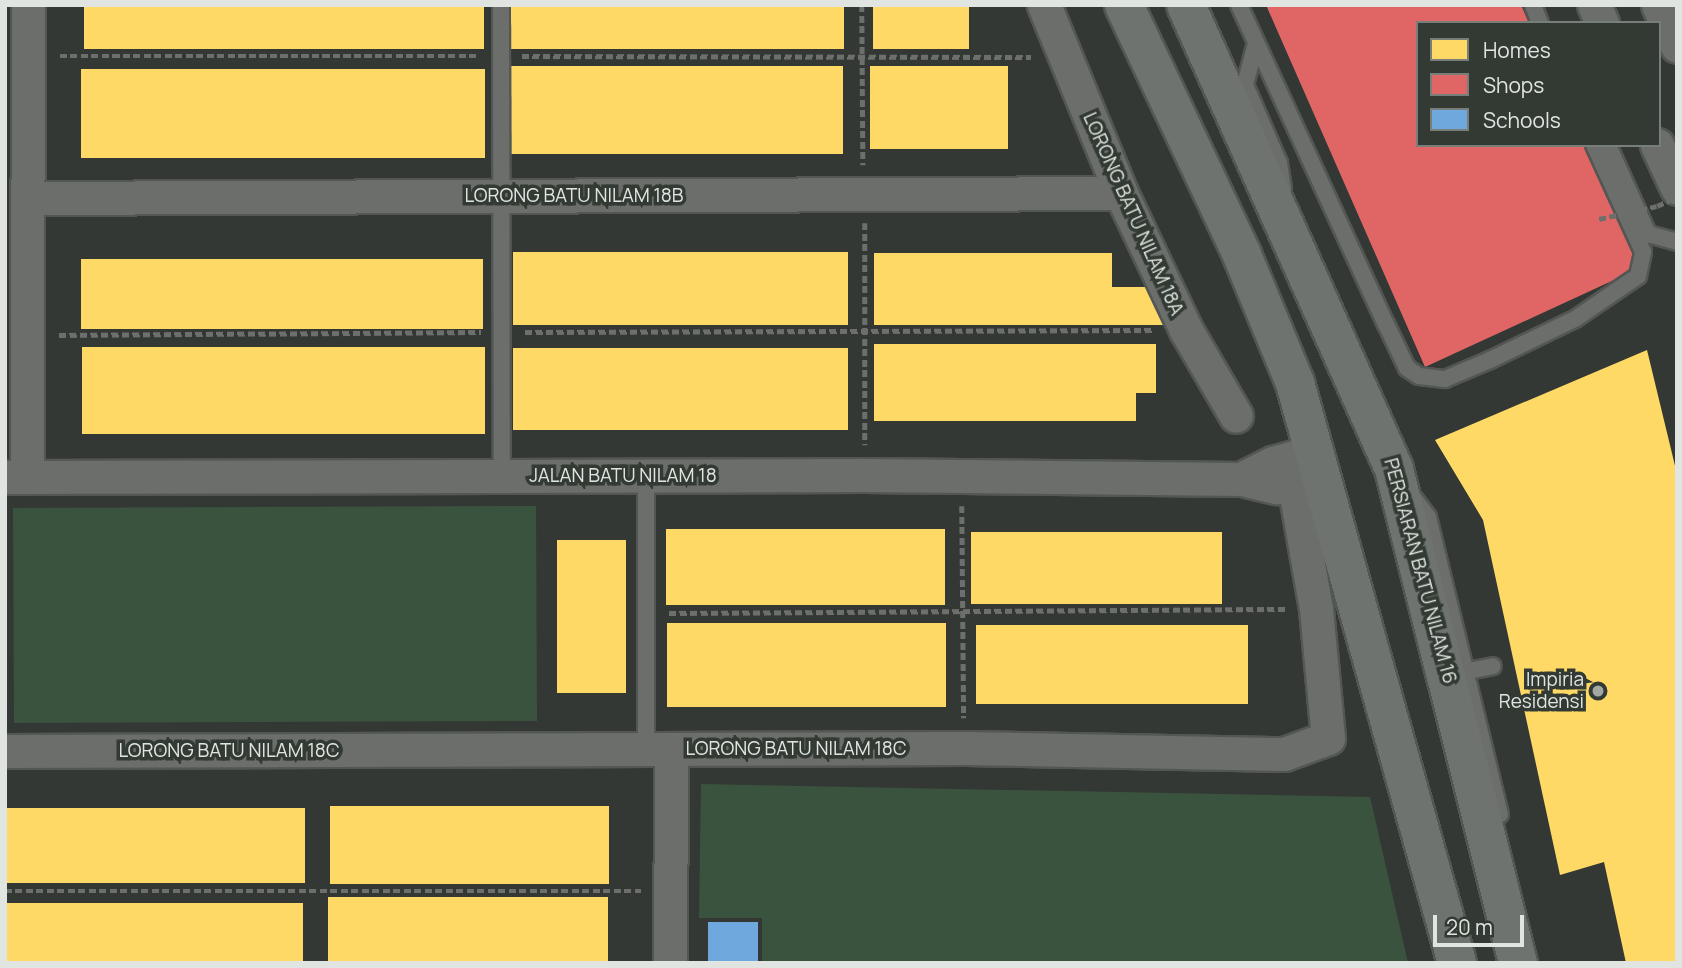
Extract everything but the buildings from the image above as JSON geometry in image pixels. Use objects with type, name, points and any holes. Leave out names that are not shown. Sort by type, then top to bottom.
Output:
[{"type":"street","points":[[16,477],[27,335],[28,5]]},
{"type":"street","name":"LORONG BATU NILAM 18A","points":[[1044,5],[1121,193],[1186,330],[1236,416]]},
{"type":"street","points":[[1124,5],[1242,255],[1295,383],[1312,471],[1457,963]]},
{"type":"street","name":"PERSIARAN BATU NILAM 16","points":[[1186,5],[1394,469],[1518,963]]},
{"type":"street","points":[[1594,5],[1601,21]]},
{"type":"street","points":[[1658,5],[1677,46]]},
{"type":"street","points":[[1658,147],[1677,188]]},
{"type":"street","name":"LORONG BATU NILAM 18B","points":[[27,198],[1121,193]]},
{"type":"street","name":"JALAN BATU NILAM 18","points":[[16,477],[865,475],[1241,479],[1273,463],[1312,471]]},
{"type":"street","name":"LORONG BATU NILAM 18C","points":[[5,751],[965,748],[1284,754],[1328,738],[1316,609],[1312,471]]},
{"type":"street","points":[[658,750],[670,891],[670,963]]},
{"type":"lane","points":[[501,5],[502,475]]},
{"type":"lane","points":[[1240,5],[1402,357],[1419,376],[1445,379],[1490,360],[1575,319],[1638,276],[1643,252],[1595,147]]},
{"type":"lane","points":[[1533,5],[1540,21]]},
{"type":"lane","points":[[1256,43],[1245,85],[1279,163],[1285,223]]},
{"type":"lane","points":[[1609,147],[1648,234],[1677,242]]},
{"type":"lane","points":[[1394,469],[1427,517],[1468,671],[1502,821],[1503,898]]},
{"type":"lane","points":[[646,476],[647,613],[658,750]]},
{"type":"lane","points":[[1468,671],[1493,666]]},
{"type":"path","points":[[862,5],[867,333],[865,475]]},
{"type":"path","points":[[28,56],[1064,57]]},
{"type":"path","points":[[1599,219],[1657,206],[1677,197]]},
{"type":"path","points":[[27,335],[1186,330]]},
{"type":"path","points":[[962,477],[965,748]]},
{"type":"path","points":[[647,613],[1316,609]]},
{"type":"path","points":[[5,891],[670,891]]},
{"type":"green space","points":[[536,506],[537,721],[14,723],[13,508]]},
{"type":"green space","points":[[701,784],[1370,797],[1408,963],[762,963],[762,918],[699,918]]},
{"type":"place","name":"Impiria Residensi","points":[[1598,691]]}]
